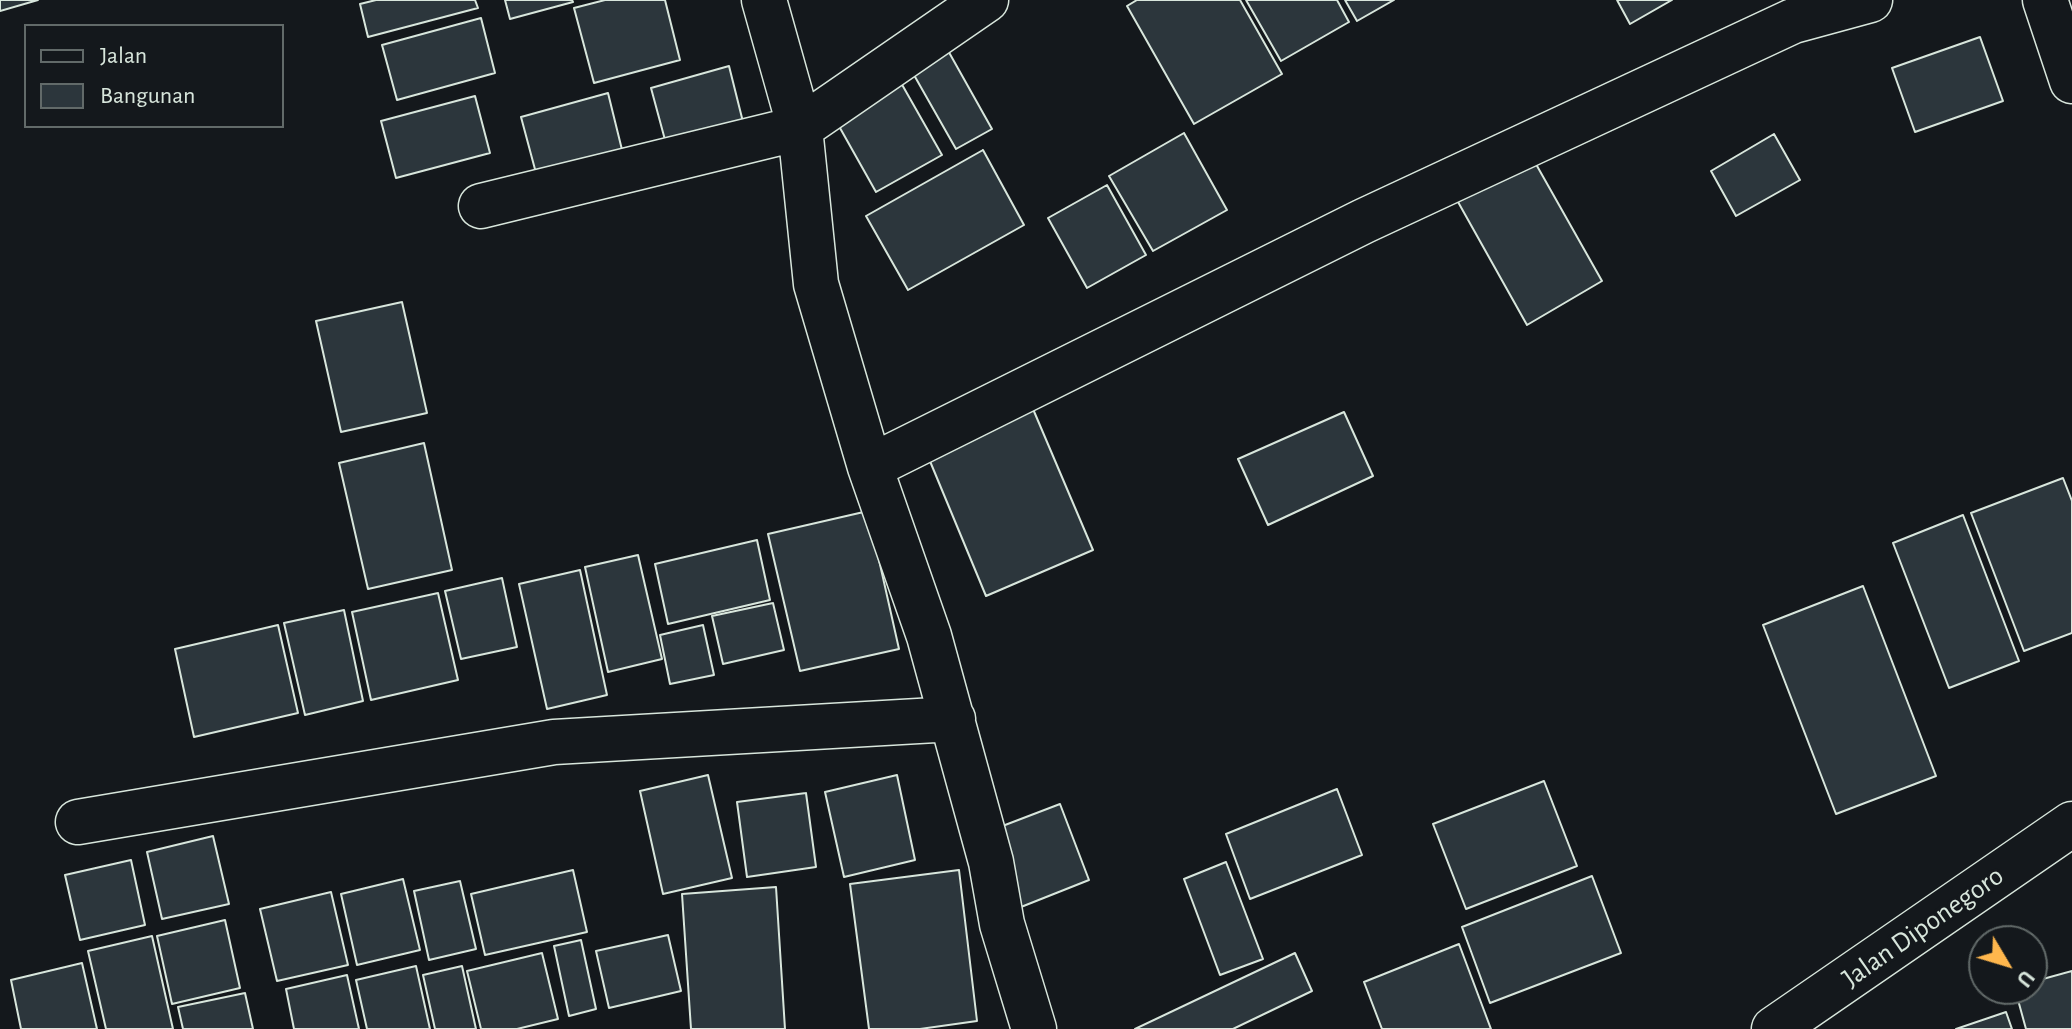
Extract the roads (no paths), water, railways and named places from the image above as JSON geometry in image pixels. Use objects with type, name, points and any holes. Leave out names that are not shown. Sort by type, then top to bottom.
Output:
[{"type":"street","points":[[764,0],[800,128],[816,284],[870,467],[929,636],[991,862],[1002,924],[1034,1029]]},
{"type":"street","points":[[481,206],[800,128],[986,0]]},
{"type":"street","points":[[870,467],[1379,214],[1793,21],[1870,0]]},
{"type":"street","points":[[2045,0],[2072,81]]},
{"type":"street","points":[[78,822],[554,742],[953,719]]},
{"type":"street","name":"Jalan Diponegoro","points":[[1774,1029],[2072,824]]}]
